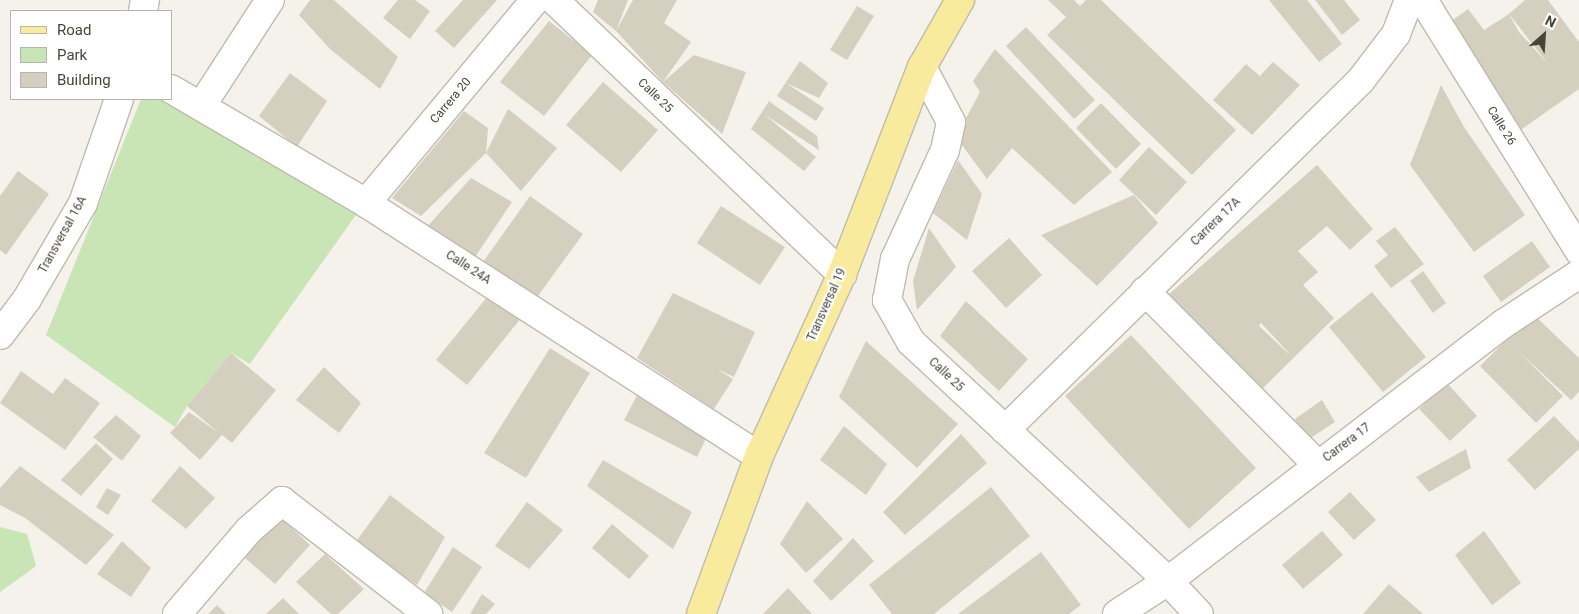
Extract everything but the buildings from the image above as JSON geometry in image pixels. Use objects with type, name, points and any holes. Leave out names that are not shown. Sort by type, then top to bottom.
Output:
[{"type":"main road","name":"Transversal 19","points":[[700,614],[759,456],[842,274],[922,68],[960,0]]},
{"type":"street","points":[[202,106],[270,0]]},
{"type":"street","name":"Carrera 20","points":[[366,202],[536,0]]},
{"type":"street","name":"Calle 25","points":[[554,0],[842,274]]},
{"type":"street","name":"Carrera 17A","points":[[1005,430],[1361,80],[1396,34],[1408,0]]},
{"type":"street","name":"Calle 26","points":[[1423,0],[1579,251]]},
{"type":"street","name":"Calle 25","points":[[922,68],[951,122],[945,150],[895,259],[887,300],[911,342],[1168,581],[1199,614]]},
{"type":"street","name":"Calle 24A","points":[[172,89],[366,202],[759,456]]},
{"type":"street","name":"Transversal 16A","points":[[0,335],[26,299],[83,203],[118,100]]},
{"type":"street","name":"Carrera 17","points":[[1117,614],[1168,581],[1503,324],[1579,274]]},
{"type":"street","points":[[1146,290],[1318,465]]},
{"type":"street","points":[[177,614],[249,530],[282,501],[428,614]]},
{"type":"green space","points":[[141,100],[172,100],[363,205],[250,364],[231,353],[187,406],[175,427],[46,335]]},
{"type":"green space","points":[[0,527],[27,534],[36,566],[0,592]]}]
